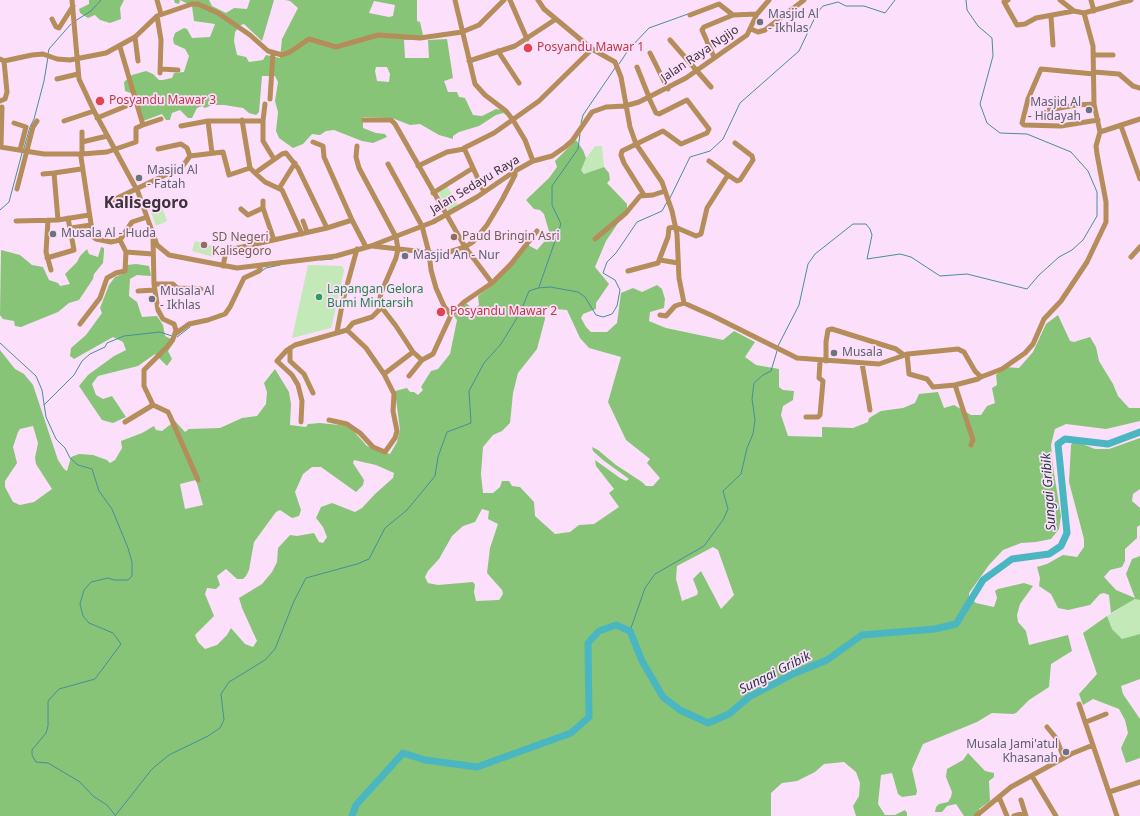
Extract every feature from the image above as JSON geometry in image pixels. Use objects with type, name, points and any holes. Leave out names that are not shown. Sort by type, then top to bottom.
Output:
[{"type":"street","points":[[72,0],[78,74],[97,118],[136,188],[159,248],[153,253],[126,252]]},
{"type":"street","points":[[158,0],[161,40],[161,71],[178,70]]},
{"type":"street","points":[[455,0],[473,80],[481,91],[506,111],[513,120],[525,140],[533,161]]},
{"type":"street","points":[[0,101],[6,95],[2,60],[32,54],[43,54],[57,59],[77,59],[106,53],[120,47],[135,37],[159,15],[185,3],[198,4],[218,13],[250,35],[262,47],[273,53],[286,54],[309,39],[336,46],[378,35],[420,38],[462,32],[479,25],[504,0]]},
{"type":"street","points":[[510,0],[527,39]]},
{"type":"street","points":[[538,0],[544,9],[592,49],[615,62],[619,72],[630,127],[636,144],[655,170],[668,196],[675,227],[684,304]]},
{"type":"street","name":"Jalan Raya Ngijo","points":[[625,106],[668,89],[697,71],[714,57],[747,35],[757,14],[769,0]]},
{"type":"street","points":[[751,29],[758,32],[765,30],[804,0]]},
{"type":"street","points":[[1060,0],[1074,11]]},
{"type":"street","points":[[1092,0],[1094,11]]},
{"type":"street","points":[[1005,1],[1017,25],[1025,24],[1036,18],[1050,17],[1074,11],[1084,13],[1094,11],[1131,0]]},
{"type":"street","points":[[690,15],[719,4],[733,15]]},
{"type":"street","points":[[52,19],[56,27],[60,28],[73,6]]},
{"type":"street","points":[[906,355],[909,374],[927,379],[933,387],[955,385],[978,379],[1002,369],[1017,360],[1033,344],[1044,319],[1061,301],[1094,251],[1106,222],[1106,202],[1096,146],[1100,132],[1094,104],[1094,55],[1084,13]]},
{"type":"street","points":[[714,57],[703,28],[733,15],[757,14]]},
{"type":"street","points":[[1050,17],[1053,45]]},
{"type":"street","points":[[468,61],[527,39],[556,19]]},
{"type":"street","points":[[135,37],[138,61]]},
{"type":"street","points":[[670,40],[711,87]]},
{"type":"street","points":[[120,47],[143,125]]},
{"type":"street","points":[[418,166],[447,152],[477,143],[513,120],[539,101],[592,49]]},
{"type":"street","points":[[498,51],[519,83]]},
{"type":"street","points":[[270,99],[273,53]]},
{"type":"street","points":[[650,54],[668,89]]},
{"type":"street","points":[[1094,55],[1113,54]]},
{"type":"street","points":[[637,67],[656,113],[659,114],[687,100],[695,112],[708,126],[709,131],[681,144],[663,131],[622,151],[621,155],[625,166],[644,195]]},
{"type":"street","points":[[1098,120],[1061,126],[1024,125],[1022,123],[1028,100],[1041,69],[1119,74],[1133,86],[1140,88]]},
{"type":"street","points":[[57,79],[78,74]]},
{"type":"street","points":[[97,118],[136,102]]},
{"type":"street","points":[[265,104],[261,121],[263,141],[274,159]]},
{"type":"street","points":[[1049,110],[1076,105],[1094,104]]},
{"type":"street","name":"Jalan Sedayu Raya","points":[[159,248],[169,256],[237,268],[299,259],[336,256],[396,237],[447,215],[515,171],[533,161],[552,156],[565,147],[572,141],[592,112],[606,107],[625,106]]},
{"type":"street","points":[[2,107],[0,147],[44,154],[100,153],[114,149],[136,142],[136,128],[161,118]]},
{"type":"street","points":[[64,121],[94,111]]},
{"type":"street","points":[[1100,132],[1140,119]]},
{"type":"street","points":[[242,120],[250,168],[265,182],[280,187],[304,233]]},
{"type":"street","points":[[364,120],[393,121],[465,247],[492,283]]},
{"type":"street","points":[[24,150],[37,121]]},
{"type":"street","points":[[181,126],[208,121],[261,121]]},
{"type":"street","points":[[208,121],[212,152]]},
{"type":"street","points":[[14,122],[26,127],[24,150],[17,189]]},
{"type":"street","points":[[1121,126],[1140,179]]},
{"type":"street","points":[[82,132],[82,154],[80,161],[92,235],[94,239],[111,242],[120,240],[132,222],[147,217]]},
{"type":"street","points":[[82,142],[107,136]]},
{"type":"street","points":[[313,142],[323,146],[324,157],[352,220],[368,246],[447,254],[465,247],[473,242],[487,225],[515,175],[515,171]]},
{"type":"street","points":[[708,161],[737,181],[740,180],[753,159],[735,143]]},
{"type":"street","points":[[158,149],[181,144],[187,148],[190,156]]},
{"type":"street","points":[[357,146],[356,157],[359,168],[396,237],[398,249],[396,258],[379,296],[381,308],[396,326],[413,352],[422,360]]},
{"type":"street","points":[[464,148],[484,192]]},
{"type":"street","points":[[111,200],[182,167],[190,156],[212,152],[224,153],[229,175],[250,168]]},
{"type":"street","points":[[255,172],[282,154],[286,153],[295,163],[327,228]]},
{"type":"street","points":[[280,187],[295,163]]},
{"type":"street","points":[[388,164],[422,226],[430,253],[431,270],[436,288],[444,306],[451,315]]},
{"type":"street","points":[[433,192],[473,168]]},
{"type":"street","points":[[43,174],[81,169]]},
{"type":"street","points":[[54,173],[58,220]]},
{"type":"street","points":[[628,271],[658,263],[668,237],[669,229],[675,227],[693,235],[700,235],[705,223],[707,208],[728,175]]},
{"type":"street","points":[[595,239],[626,213],[635,200],[644,195],[653,195],[665,191]]},
{"type":"street","points":[[263,201],[263,208],[274,240]]},
{"type":"street","points":[[241,209],[248,215],[263,208]]},
{"type":"street","points":[[16,221],[58,220],[89,215]]},
{"type":"street","points":[[47,258],[74,250],[68,218]]},
{"type":"street","points":[[48,220],[47,258],[51,270]]},
{"type":"street","points":[[223,266],[226,252],[229,250],[327,228],[352,220]]},
{"type":"street","points":[[303,221],[304,233]]},
{"type":"street","points":[[70,228],[91,225]]},
{"type":"street","points":[[409,376],[422,360],[433,354],[451,315],[464,302],[492,283],[511,264],[537,231]]},
{"type":"street","points":[[153,235],[154,284],[158,310],[163,319],[175,325],[174,337]]},
{"type":"street","points":[[80,324],[100,298],[107,278],[111,275],[125,271],[126,252],[120,240]]},
{"type":"street","points":[[1131,257],[1140,247]]},
{"type":"street","points":[[337,332],[342,300],[357,249]]},
{"type":"street","points":[[660,260],[678,263]]},
{"type":"street","points":[[198,480],[168,412],[153,405],[144,386],[144,370],[174,337],[189,324],[213,319],[227,312],[244,278],[259,271],[262,265]]},
{"type":"street","points":[[154,284],[173,284],[177,288],[201,289]]},
{"type":"street","points":[[138,291],[155,290]]},
{"type":"street","points":[[660,315],[666,316],[675,306],[684,304],[713,316],[797,358],[879,364],[906,355],[951,349],[960,350],[966,355],[975,371],[982,377]]},
{"type":"street","points":[[301,422],[302,400],[298,385],[292,375],[277,362],[290,348],[346,330],[353,323],[372,317],[381,308]]},
{"type":"street","points":[[826,361],[826,342],[828,330],[832,329],[896,349],[906,355]]},
{"type":"street","points":[[329,420],[347,424],[360,433],[373,447],[385,452],[388,450],[397,431],[393,411],[394,394],[384,374],[366,348],[346,330]]},
{"type":"street","points":[[290,348],[290,361],[304,374],[313,393]]},
{"type":"street","points":[[384,374],[413,352]]},
{"type":"street","points":[[806,417],[818,417],[820,415],[823,381],[819,378],[820,360]]},
{"type":"street","points":[[862,363],[870,410]]},
{"type":"street","points":[[955,385],[973,440],[971,445]]},
{"type":"street","points":[[125,422],[153,405]]},
{"type":"street","points":[[1079,704],[1117,816]]},
{"type":"street","points":[[1086,722],[1106,714]]},
{"type":"street","points":[[1047,727],[1056,738],[1064,758]]},
{"type":"street","points":[[976,816],[990,806],[1011,787],[1064,758],[1094,745]]},
{"type":"street","points":[[1032,776],[1056,816]]},
{"type":"street","points":[[1109,792],[1140,782]]},
{"type":"street","points":[[999,797],[1006,816]]},
{"type":"street","points":[[1014,816],[1025,815],[1021,800]]},
{"type":"green space","points":[[89,0],[124,0],[120,8],[121,19],[110,23],[100,20],[95,15],[88,18],[80,13],[79,9],[89,4]]},
{"type":"green space","points":[[174,0],[180,0],[179,4],[175,3]]},
{"type":"green space","points":[[180,0],[209,0],[212,6],[226,13],[234,8],[247,9],[250,0],[274,0],[262,41],[244,24],[241,25],[235,32],[234,41],[237,55],[246,57],[249,62],[263,60],[266,55],[280,58],[282,39],[298,8],[290,1],[285,0],[417,0],[417,21],[420,22],[423,35],[415,40],[404,40],[405,58],[429,58],[428,40],[447,39],[453,78],[444,81],[448,92],[457,92],[459,97],[465,98],[473,115],[482,116],[496,109],[502,110],[506,115],[503,113],[496,115],[479,126],[459,132],[453,136],[453,139],[439,135],[420,124],[410,125],[392,118],[363,117],[363,128],[376,133],[385,134],[387,137],[373,143],[362,141],[334,130],[326,131],[320,135],[312,134],[303,144],[293,148],[279,138],[276,131],[278,112],[275,101],[278,82],[275,76],[262,76],[259,112],[256,115],[249,113],[243,108],[212,105],[205,108],[202,106],[197,108],[192,118],[188,118],[180,110],[172,113],[170,120],[166,120],[162,114],[143,121],[136,95],[125,91],[124,82],[132,75],[146,71],[153,74],[159,80],[172,78],[174,73],[184,72],[189,56],[185,49],[174,44],[173,39],[175,33],[184,28],[187,29],[192,38],[210,37],[215,24],[194,21],[192,6]],"holes":[[[374,1],[395,5],[393,16],[389,17],[369,13]],[[376,67],[387,67],[390,74],[389,82],[377,81],[375,71]]]},
{"type":"green space","points":[[576,140],[583,150],[586,158],[581,170],[584,174],[604,167],[609,173],[610,180],[607,183],[627,204],[627,210],[606,241],[595,267],[609,284],[596,303],[596,309],[583,314],[581,318],[586,327],[591,332],[607,332],[617,323],[621,293],[633,288],[642,292],[657,285],[662,289],[665,299],[664,308],[650,312],[649,321],[666,328],[723,340],[734,331],[755,342],[745,357],[756,365],[779,369],[779,387],[783,390],[794,391],[793,400],[783,406],[781,415],[788,436],[822,437],[822,427],[853,428],[868,422],[869,418],[881,411],[903,408],[915,403],[919,394],[938,392],[944,408],[954,405],[971,415],[981,415],[987,406],[995,403],[992,388],[997,385],[996,375],[1005,367],[1019,368],[1033,352],[1046,324],[1058,315],[1070,341],[1074,342],[1090,337],[1096,347],[1099,361],[1113,384],[1118,396],[1129,408],[1140,408],[1140,421],[1106,429],[1066,424],[1055,429],[1051,445],[1061,516],[1059,529],[1051,539],[1021,543],[1003,550],[989,565],[969,593],[969,596],[976,603],[994,607],[997,598],[995,591],[998,589],[1024,583],[1033,586],[1020,604],[1017,615],[1018,622],[1026,631],[1029,645],[1068,635],[1072,651],[1051,664],[1049,687],[1029,700],[1016,713],[992,713],[977,722],[923,744],[912,769],[917,791],[916,795],[902,797],[898,794],[892,773],[881,775],[878,804],[885,815],[895,815],[905,810],[907,816],[856,816],[853,806],[859,796],[860,783],[856,772],[844,762],[824,764],[815,772],[797,781],[782,783],[771,793],[771,816],[0,816],[0,350],[15,369],[24,374],[33,385],[58,460],[67,471],[71,457],[79,454],[93,455],[107,460],[110,463],[115,460],[122,448],[121,441],[142,433],[154,426],[156,430],[162,431],[175,421],[185,432],[189,429],[220,428],[242,418],[257,416],[266,404],[267,392],[264,383],[275,369],[289,392],[291,404],[290,425],[306,427],[308,424],[320,423],[349,426],[367,446],[390,454],[397,442],[400,430],[395,391],[407,388],[410,392],[414,392],[418,395],[423,390],[421,387],[431,371],[438,369],[450,354],[457,320],[454,316],[466,303],[473,309],[479,305],[478,296],[490,287],[528,245],[537,250],[550,235],[544,214],[540,210],[534,209],[526,200],[549,178],[557,167],[555,161]],"holes":[[[544,308],[567,310],[580,338],[589,348],[621,357],[608,402],[626,440],[650,459],[647,463],[660,478],[653,486],[646,486],[592,447],[593,451],[603,460],[629,479],[626,481],[620,478],[595,460],[596,466],[614,489],[609,493],[619,507],[594,524],[579,525],[570,532],[555,534],[535,516],[534,502],[520,487],[512,486],[509,481],[502,481],[500,487],[493,493],[483,493],[481,474],[483,447],[493,435],[502,431],[510,423],[513,393],[518,373],[537,349],[545,319]],[[33,426],[38,443],[35,458],[36,464],[52,489],[34,502],[20,505],[13,502],[5,487],[5,481],[17,463],[13,447],[20,429]],[[354,460],[376,465],[394,473],[393,478],[362,508],[355,512],[332,503],[321,507],[316,518],[323,527],[327,537],[323,543],[319,542],[314,533],[297,536],[290,535],[278,548],[277,562],[272,572],[262,584],[239,598],[257,641],[253,647],[245,644],[231,628],[227,635],[217,645],[205,649],[198,642],[195,635],[214,616],[205,594],[207,588],[216,589],[220,585],[217,576],[226,569],[237,579],[243,579],[246,576],[249,570],[254,542],[276,512],[280,510],[292,518],[299,516],[301,510],[295,492],[303,474],[312,467],[321,467],[356,492],[363,485],[364,480],[353,463]],[[196,480],[203,505],[185,509],[180,484]],[[482,509],[489,511],[488,519],[498,524],[490,548],[487,573],[502,590],[503,594],[499,600],[476,601],[474,592],[475,585],[473,582],[438,585],[428,583],[425,577],[428,571],[439,559],[452,536],[463,526],[475,522]],[[713,547],[718,550],[734,595],[721,609],[701,571],[693,579],[698,592],[697,595],[682,601],[676,579],[677,566]]]},
{"type":"green space","points":[[595,146],[602,146],[604,167],[585,174],[581,170],[582,164]]},
{"type":"green space","points":[[447,186],[458,205],[449,211],[438,192]]},
{"type":"green space","points":[[160,202],[167,221],[156,226],[149,206]]},
{"type":"green space","points":[[195,241],[216,247],[213,257],[192,251]]},
{"type":"green space","points":[[101,247],[104,248],[103,263],[94,274],[93,279],[79,300],[69,303],[58,312],[21,327],[15,326],[14,321],[3,319],[0,315],[1,250],[20,255],[32,265],[43,267],[49,280],[58,283],[60,286],[70,284],[65,274],[87,249],[89,254],[98,257]]},
{"type":"green space","points":[[136,264],[149,266],[151,276],[137,275],[130,279],[129,296],[137,302],[142,317],[157,316],[163,325],[165,336],[175,341],[168,351],[172,359],[167,366],[155,354],[138,366],[98,376],[92,384],[96,395],[103,399],[112,396],[126,417],[113,423],[102,420],[79,386],[88,375],[114,356],[126,350],[123,342],[113,337],[74,359],[70,356],[71,348],[86,335],[102,313],[100,308],[109,285],[115,277],[125,273],[127,265]]},
{"type":"green space","name":"Lapangan Gelora Bumi Mintarsih","points":[[308,265],[342,266],[344,270],[338,299],[331,328],[292,338]]},
{"type":"green space","points":[[1140,438],[1140,489],[1133,494],[1132,501],[1140,508],[1140,525],[1137,527],[1137,538],[1125,549],[1125,561],[1122,567],[1110,570],[1104,577],[1116,590],[1135,598],[1126,574],[1132,559],[1140,556],[1140,600],[1135,599],[1111,613],[1109,595],[1104,593],[1100,594],[1090,605],[1068,610],[1058,608],[1051,594],[1039,586],[1040,578],[1037,567],[1047,564],[1063,555],[1077,557],[1084,547],[1084,539],[1069,482],[1071,445],[1073,442],[1077,442],[1095,449],[1109,449]]},
{"type":"green space","points":[[1135,599],[1140,600],[1140,634],[1122,640],[1112,629],[1107,616]]},
{"type":"green space","points":[[1107,616],[1112,629],[1122,639],[1140,634],[1140,679],[1121,686],[1123,694],[1140,719],[1140,758],[1126,763],[1121,748],[1128,733],[1125,720],[1119,709],[1093,699],[1083,705],[1079,694],[1097,674],[1083,633]]},
{"type":"green space","points":[[968,753],[985,771],[994,773],[994,777],[989,781],[990,801],[979,809],[981,816],[964,816],[956,804],[947,806],[942,812],[935,812],[936,807],[939,804],[948,802],[951,797],[952,792],[946,777],[947,769],[963,760]]},
{"type":"waterway","points":[[75,21],[91,11],[101,0]]},
{"type":"waterway","points":[[670,198],[690,157],[710,151],[723,139],[740,103],[799,51],[817,13],[823,6],[838,2],[846,6],[864,6],[885,13],[895,0]]},
{"type":"waterway","points":[[778,346],[799,305],[808,264],[815,254],[853,224],[866,224],[870,229],[872,235],[867,259],[900,254],[911,257],[940,276],[967,274],[1027,289],[1039,275],[1059,257],[1072,250],[1083,240],[1097,216],[1097,192],[1088,171],[1071,152],[1027,134],[1000,133],[987,123],[980,104],[993,56],[992,38],[978,26],[967,10],[966,0]]},
{"type":"waterway","points":[[619,64],[629,49],[649,28],[688,14]]},
{"type":"waterway","points":[[48,54],[49,49],[71,24]]},
{"type":"waterway","points":[[24,148],[34,119],[44,81],[48,57]]},
{"type":"waterway","points":[[581,123],[583,115],[615,68]]},
{"type":"waterway","points":[[539,287],[561,224],[552,205],[552,186],[578,149],[580,134]]},
{"type":"waterway","points":[[0,210],[9,202],[22,153]]},
{"type":"waterway","points":[[115,816],[152,769],[169,755],[208,736],[220,728],[224,720],[221,694],[229,682],[265,660],[275,649],[294,601],[306,578],[357,564],[369,559],[385,528],[407,510],[435,476],[438,457],[447,432],[471,423],[469,391],[484,363],[501,344],[520,313],[529,291],[538,288],[550,287],[578,292],[585,297],[596,315],[603,317],[612,314],[617,306],[620,290],[615,280],[603,273],[607,262],[616,253],[637,222],[662,211],[667,202]]},
{"type":"waterway","points":[[321,260],[333,259]]},
{"type":"waterway","points":[[259,273],[266,268],[280,265]]},
{"type":"waterway","points":[[177,337],[190,327]]},
{"type":"waterway","points":[[44,405],[74,375],[82,361],[90,354],[105,347],[107,343],[124,336],[160,332],[172,336]]},
{"type":"waterway","points":[[0,343],[36,376],[42,390],[46,417],[56,439],[65,448],[70,458],[78,465],[92,469],[99,491],[112,509],[128,548],[132,562],[132,576],[128,580],[114,580],[108,578],[91,582],[84,590],[80,604],[83,616],[89,623],[113,633],[121,644],[95,679],[59,689],[48,701],[48,726],[46,733],[32,750],[32,755],[36,762],[48,763],[80,782],[93,796],[107,805],[115,815]]},
{"type":"waterway","points":[[630,631],[645,588],[655,574],[704,546],[723,520],[728,509],[723,491],[741,474],[747,448],[753,434],[755,420],[752,399],[754,383],[763,375],[771,371],[777,351]]},
{"type":"waterway","name":"Sungai Gribik","points":[[352,816],[356,805],[403,753],[425,760],[477,767],[571,733],[589,717],[588,643],[599,631],[616,625],[630,631],[642,661],[663,697],[680,710],[708,723],[729,714],[749,697],[793,674],[827,660],[862,635],[935,629],[956,624],[983,580],[1012,559],[1049,554],[1061,546],[1067,533],[1058,444],[1065,439],[1108,444],[1140,432]]},
{"type":"place","name":"Masjid Al - Ikhlas","points":[[760,22]]},
{"type":"place","name":"Posyandu Mawar 1","points":[[528,48]]},
{"type":"place","name":"Posyandu Mawar 3","points":[[100,101]]},
{"type":"place","name":"Masjid Al - Hidayah","points":[[1089,110]]},
{"type":"place","name":"Masjid Al - Fatah","points":[[139,178]]},
{"type":"place","name":"Musala Al - Huda","points":[[53,234]]},
{"type":"place","name":"Paud Bringin Asri","points":[[454,237]]},
{"type":"place","name":"SD Negeri Kalisegoro","points":[[204,245]]},
{"type":"place","name":"Masjid An - Nur","points":[[405,256]]},
{"type":"place","name":"Lapangan Gelora Bumi Mintarsih","points":[[319,297]]},
{"type":"place","name":"Musala Al - Ikhlas","points":[[152,299]]},
{"type":"place","name":"Posyandu Mawar 2","points":[[441,312]]},
{"type":"place","name":"Musala","points":[[834,353]]},
{"type":"place","name":"Musala Jami'atul Khasanah","points":[[1066,752]]},
{"type":"district","name":"Kalisegoro","points":[[146,203]]}]
